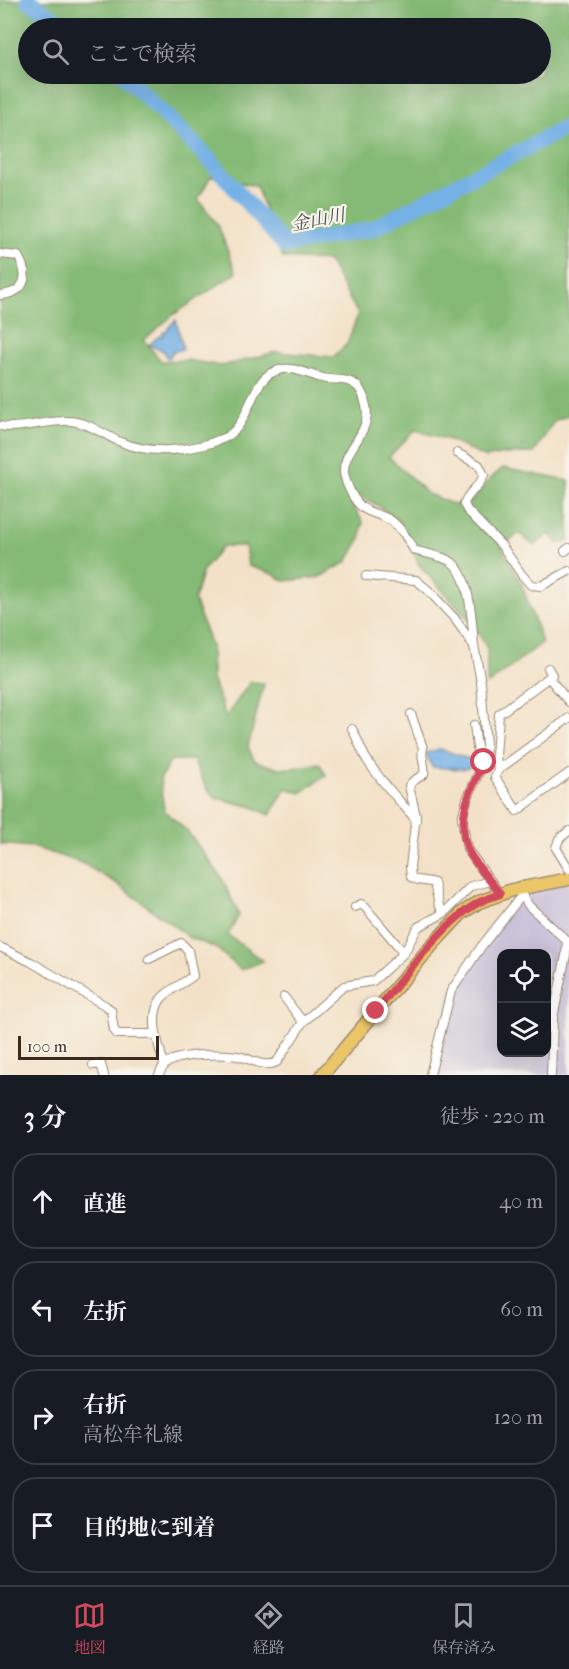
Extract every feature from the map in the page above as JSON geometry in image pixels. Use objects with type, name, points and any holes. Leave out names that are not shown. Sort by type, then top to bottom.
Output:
[{"type":"main road","points":[[322,1075],[462,913],[479,902],[500,894],[522,892],[569,879]]},
{"type":"street","points":[[0,254],[18,256],[25,268],[25,279],[20,288],[0,294]]},
{"type":"street","points":[[0,426],[15,428],[67,421],[86,425],[131,446],[173,450],[203,445],[227,437],[247,411],[261,379],[277,370],[284,368],[324,379],[348,381],[357,386],[368,410],[366,425],[354,444],[344,470],[346,484],[364,508],[390,520],[402,530],[414,550],[438,555],[453,563],[467,586],[481,682],[486,746],[484,762],[467,799],[462,818],[467,849],[500,894]]},
{"type":"street","points":[[458,453],[479,465],[484,475],[482,481],[466,496],[464,504],[502,546],[531,585],[541,586],[569,571]]},
{"type":"street","points":[[366,576],[416,580],[455,619],[474,646]]},
{"type":"street","points":[[548,668],[552,675],[549,678],[499,714],[496,756],[498,770],[495,777],[517,811],[569,773]]},
{"type":"street","points":[[549,678],[569,702]]},
{"type":"street","points":[[411,714],[423,748],[421,752],[425,767],[423,774],[409,786],[416,820],[410,867],[411,877],[415,880],[434,883],[439,906],[444,913]]},
{"type":"street","points":[[498,770],[537,744],[569,718]]},
{"type":"street","points":[[474,725],[480,771]]},
{"type":"street","points":[[352,729],[361,743],[364,756],[375,772],[416,820]]},
{"type":"street","points":[[569,831],[560,838],[556,848],[569,869]]},
{"type":"street","points":[[159,1075],[164,1065],[171,1061],[218,1054],[238,1056],[271,1065],[282,1057],[303,1022],[344,986],[373,981],[404,953],[418,927],[444,913],[466,889],[491,881]]},
{"type":"street","points":[[430,1075],[451,991],[522,892],[529,906],[567,941],[554,1018],[551,1075]]},
{"type":"street","points":[[355,907],[361,904],[365,907],[404,953]]},
{"type":"street","points":[[148,959],[181,943],[188,950],[193,976],[162,997],[155,1010],[157,1037],[164,1065]]},
{"type":"street","points":[[0,948],[31,962],[106,1006],[111,1010],[114,1030],[117,1034],[150,1034],[157,1037]]},
{"type":"street","points":[[284,997],[303,1022]]},
{"type":"street","points":[[93,1065],[101,1064],[104,1075]]},
{"type":"shaded area","points":[[569,881],[569,1075],[430,1075],[451,991],[522,892]]},
{"type":"green space","points":[[0,0],[569,0],[569,415],[554,421],[534,453],[504,454],[485,458],[450,440],[415,430],[389,457],[428,494],[455,505],[472,501],[489,480],[503,468],[569,481],[569,541],[559,544],[549,534],[534,546],[519,533],[502,548],[521,582],[542,643],[487,685],[487,648],[473,624],[419,565],[401,523],[377,505],[358,495],[352,505],[363,522],[360,539],[347,562],[320,577],[285,581],[273,574],[248,566],[245,546],[223,546],[203,570],[194,600],[211,646],[212,679],[226,717],[250,682],[264,683],[248,747],[254,760],[278,768],[319,763],[326,775],[301,793],[286,788],[270,815],[253,807],[216,798],[206,787],[193,760],[171,760],[160,779],[164,810],[187,831],[222,878],[239,915],[228,935],[263,961],[241,970],[216,948],[190,938],[116,883],[82,863],[33,847],[0,844]],"holes":[[[211,176],[256,186],[283,258],[328,261],[358,314],[347,344],[333,357],[276,352],[222,366],[187,360],[161,361],[144,340],[173,315],[236,273],[218,225],[198,199]]]},
{"type":"water","points":[[176,320],[183,349],[172,352],[167,358],[164,351],[149,345],[159,336],[163,336],[163,332],[167,331]]},
{"type":"water","points":[[440,749],[472,760],[470,767],[463,769],[432,767],[426,753]]},
{"type":"waterway","name":"金山川","points":[[28,0],[54,18]]},
{"type":"waterway","name":"金山川","points":[[133,84],[210,160],[285,246],[372,229],[569,126]]},
{"type":"route","points":[[376,1011],[462,913],[479,902],[500,894],[467,849],[462,818],[467,799],[484,762]]}]
